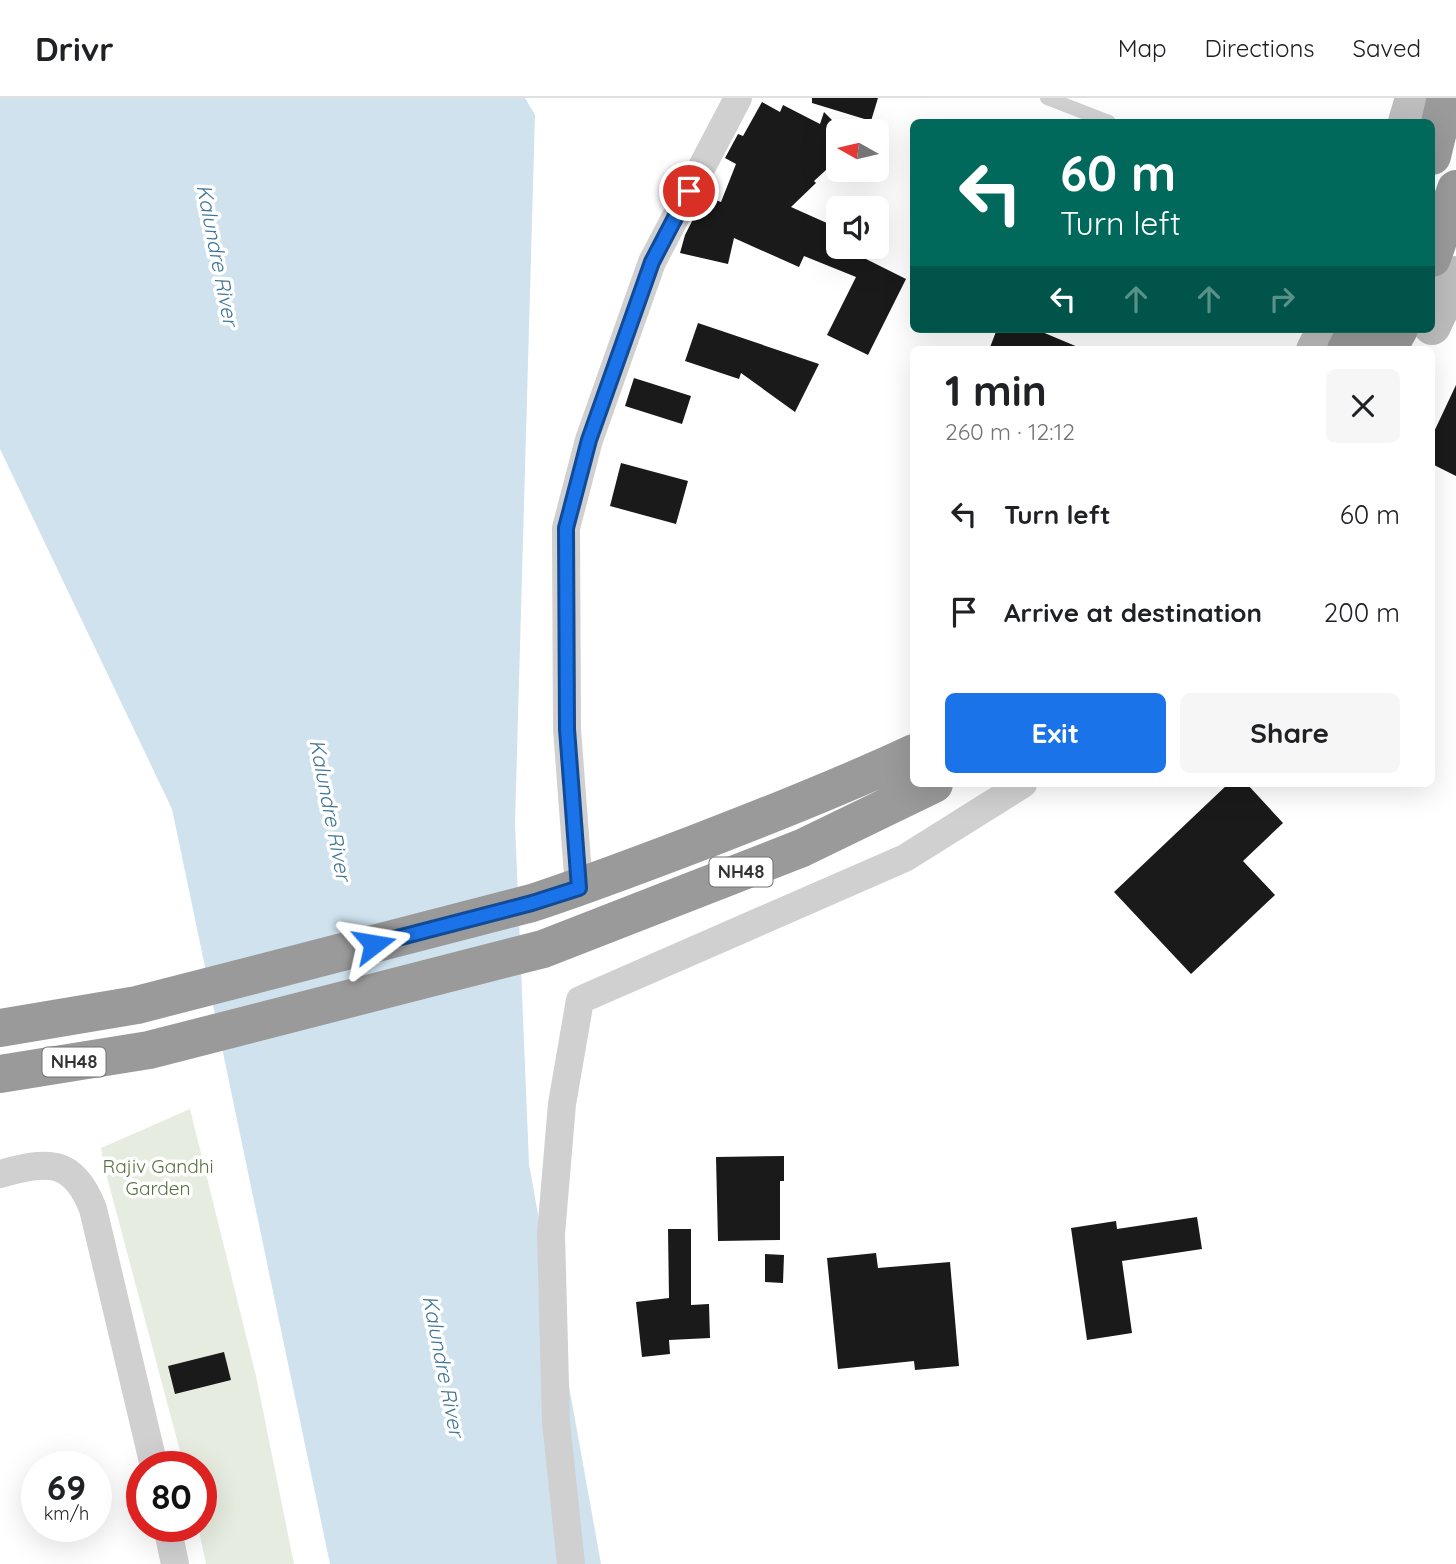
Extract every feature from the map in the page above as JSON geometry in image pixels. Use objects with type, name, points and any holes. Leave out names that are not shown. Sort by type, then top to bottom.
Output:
[{"type":"highway","points":[[1435,144],[1446,98]]},
{"type":"highway","points":[[1435,249],[1456,189]]},
{"type":"highway","name":"NH48","points":[[0,1028],[137,1005],[532,903],[579,888],[787,808],[853,782],[910,755]]},
{"type":"highway","name":"NH48","points":[[0,1073],[149,1050],[543,949],[802,848],[927,787]]},
{"type":"street","points":[[579,888],[567,729],[566,528],[589,440],[652,262],[738,98]]},
{"type":"street","points":[[1408,119],[1414,98]]},
{"type":"street","points":[[1435,320],[1456,275]]},
{"type":"street","points":[[571,1564],[556,1422],[551,1234],[562,1104],[580,1000],[905,858],[1018,787]]},
{"type":"street","points":[[0,1174],[36,1164],[54,1166],[85,1188],[93,1209],[150,1451]]},
{"type":"street","points":[[170,1542],[175,1564]]},
{"type":"lane","points":[[1046,98],[1101,119]]},
{"type":"green space","name":"Rajiv Gandhi Garden","points":[[190,1109],[256,1376],[294,1564],[206,1564],[201,1542],[217,1542],[217,1451],[180,1451],[101,1148]]},
{"type":"water","name":"Kalundre River","points":[[0,98],[525,98],[535,115],[515,823],[529,1164],[601,1564],[330,1564],[172,809],[0,449]]},
{"type":"building","points":[[812,98],[878,98],[872,119],[812,103]]},
{"type":"building","points":[[762,102],[780,112],[783,105],[820,124],[824,112],[831,119],[826,119],[826,170],[791,207],[826,223],[826,259],[866,259],[906,279],[868,355],[827,335],[856,277],[804,256],[799,267],[734,238],[728,264],[680,253],[685,235],[705,196],[721,202],[736,164],[725,158],[738,134],[743,136]]},
{"type":"building","points":[[698,323],[819,364],[795,412],[741,373],[739,379],[685,361]]},
{"type":"building","points":[[995,333],[1045,333],[1075,346],[991,346]]},
{"type":"building","points":[[634,378],[691,396],[682,424],[625,406]]},
{"type":"building","points":[[1456,385],[1456,476],[1435,466],[1435,430]]},
{"type":"building","points":[[621,463],[688,481],[676,524],[610,506]]},
{"type":"building","points":[[1225,787],[1250,787],[1283,823],[1243,861],[1275,895],[1191,974],[1114,892]]},
{"type":"building","points":[[784,1156],[784,1181],[780,1181],[780,1240],[718,1241],[716,1157]]},
{"type":"building","points":[[1197,1217],[1202,1249],[1122,1261],[1132,1333],[1087,1340],[1071,1228],[1116,1221],[1117,1229]]},
{"type":"building","points":[[668,1229],[691,1229],[691,1305],[709,1304],[710,1338],[669,1340],[670,1354],[642,1357],[636,1302],[669,1298]]},
{"type":"building","points":[[876,1253],[878,1268],[950,1262],[959,1366],[915,1370],[914,1361],[838,1369],[827,1258]]},
{"type":"building","points":[[765,1254],[784,1255],[783,1283],[765,1282]]},
{"type":"building","points":[[224,1352],[231,1380],[175,1394],[168,1366]]},
{"type":"route","points":[[374,944],[579,888],[567,729],[566,528],[589,440],[652,262],[689,191]]}]
